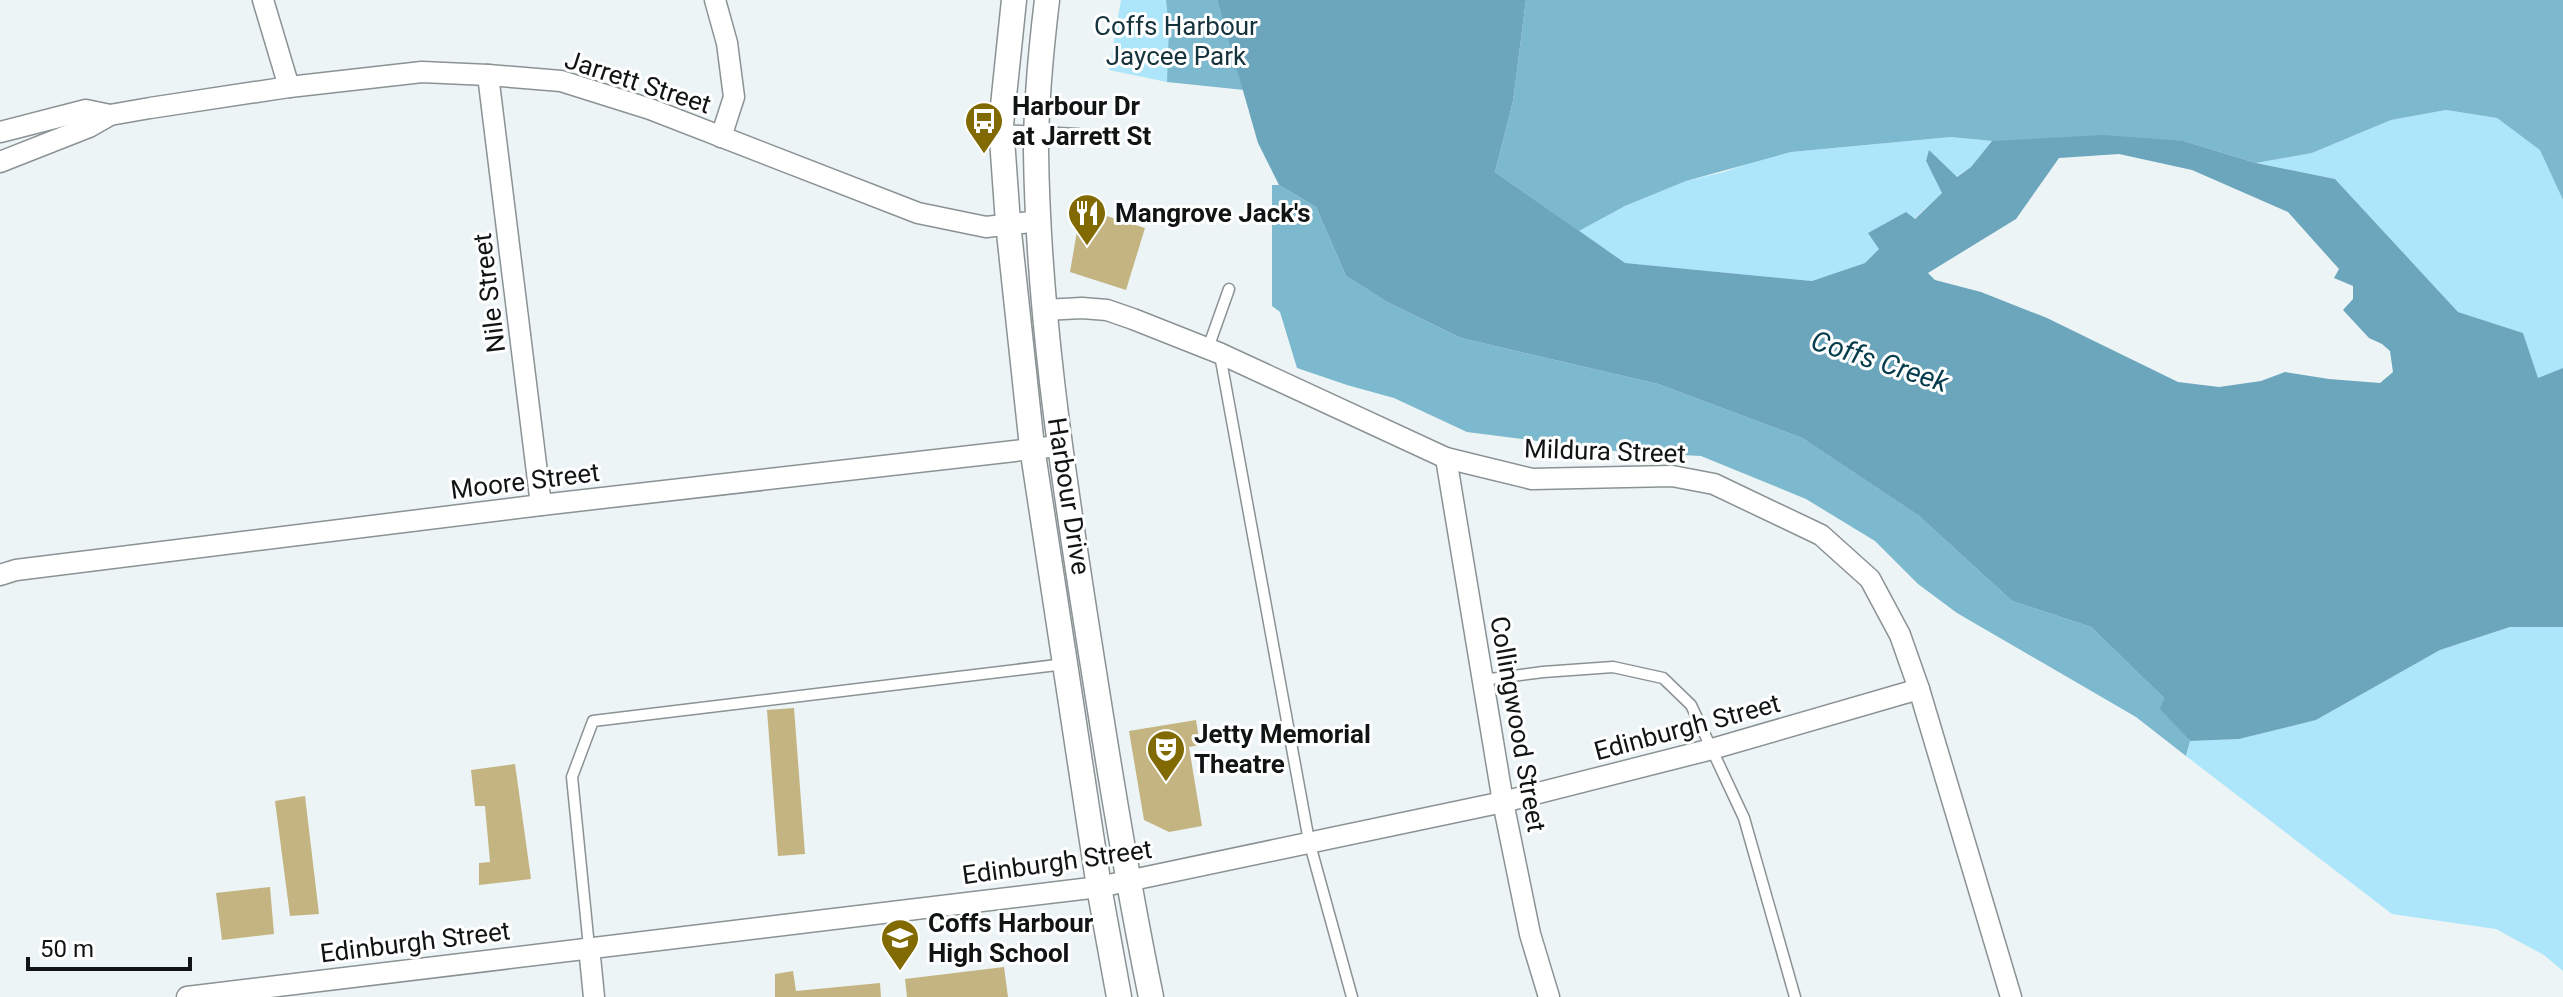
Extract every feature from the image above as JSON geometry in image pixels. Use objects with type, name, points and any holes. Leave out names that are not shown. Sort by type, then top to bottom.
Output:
[{"type":"street","points":[[263,0],[289,87]]},
{"type":"street","points":[[715,0],[727,43],[734,97],[721,137]]},
{"type":"street","name":"Harbour Drive","points":[[1014,0],[1001,130],[1008,223],[1032,447],[1099,887],[1119,997]]},
{"type":"street","name":"Harbour Drive","points":[[1047,0],[1037,131],[1044,310],[1058,446],[1128,882],[1151,997]]},
{"type":"street","name":"Jarrett Street","points":[[0,132],[86,110],[110,115],[289,87],[422,72],[561,81],[650,109],[918,213],[986,227],[1040,221]]},
{"type":"street","name":"Nile Street","points":[[488,75],[541,505]]},
{"type":"street","name":"Jarrett Street","points":[[0,162],[89,127],[110,115]]},
{"type":"street","name":"Mildura Street","points":[[1044,310],[1107,310],[1214,351],[1446,458],[1532,479],[1672,476],[1714,484],[1821,535],[1870,579],[1900,635],[2011,997]]},
{"type":"street","name":"Moore Street","points":[[0,575],[16,570],[541,505],[1058,446]]},
{"type":"street","name":"Collingwood Street","points":[[1446,458],[1503,802],[1530,934],[1549,997]]},
{"type":"street","name":"Edinburgh Street","points":[[187,997],[1128,882],[1503,802],[1712,749],[1919,689]]},
{"type":"street","points":[[589,947],[594,997]]},
{"type":"lane","points":[[1001,130],[1111,139]]},
{"type":"lane","points":[[1229,289],[1214,351],[1309,841],[1352,997]]},
{"type":"lane","points":[[589,947],[572,777],[593,721],[1066,664]]},
{"type":"lane","points":[[1483,680],[1613,667],[1663,678],[1691,705],[1744,818],[1795,997]]},
{"type":"green space","name":"Coffs Harbour Jaycee Park","points":[[1121,0],[1208,0],[1167,82],[1109,70]]},
{"type":"green space","points":[[1166,0],[1217,0],[1244,90],[1167,82],[1169,27]]},
{"type":"green space","points":[[1526,0],[2563,0],[2563,200],[2540,150],[2497,118],[2446,110],[2391,120],[2312,153],[2256,163],[2184,141],[1992,141],[1951,137],[1791,152],[1686,181],[1625,206],[1579,231],[1495,172],[1513,101]]},
{"type":"green space","points":[[2446,110],[2497,118],[2541,150],[2563,200],[2563,368],[2538,379],[2523,333],[2458,312],[2335,179],[2256,163],[2312,153],[2391,120]]},
{"type":"green space","points":[[1951,137],[1992,141],[1971,167],[1956,177],[1930,151],[1926,162],[1943,192],[1914,219],[1869,233],[1880,249],[1865,263],[1812,281],[1624,263],[1579,231],[1625,206],[1686,181],[1758,160],[1791,152]]},
{"type":"green space","points":[[1272,185],[1279,185],[1316,207],[1346,276],[1387,302],[1461,338],[1658,384],[1802,438],[1919,516],[2012,601],[2091,627],[2164,698],[2161,709],[2190,741],[2186,756],[2136,717],[1957,613],[1918,584],[1875,541],[1806,499],[1701,456],[1623,452],[1467,432],[1394,398],[1297,368],[1280,312],[1272,306]]},
{"type":"green space","points":[[2510,627],[2563,627],[2563,971],[2544,955],[2496,929],[2392,914],[2186,756],[2190,741],[2239,739],[2316,720],[2440,650]]},
{"type":"water","name":"Coffs Creek","points":[[1217,0],[1526,0],[1513,101],[1495,172],[1625,263],[1812,281],[1865,263],[1879,249],[1868,233],[1906,212],[1915,219],[1942,193],[1926,161],[1929,150],[1957,177],[1971,167],[1992,141],[2103,135],[2184,141],[2256,163],[2335,179],[2458,312],[2523,333],[2538,378],[2563,368],[2563,627],[2510,627],[2440,650],[2316,720],[2239,739],[2190,741],[2160,709],[2164,698],[2091,627],[2012,601],[1919,516],[1802,438],[1658,384],[1461,338],[1387,302],[1346,276],[1316,207],[1279,185],[1258,143]],"holes":[[[2119,154],[2192,170],[2288,212],[2339,269],[2334,278],[2353,286],[2353,299],[2343,310],[2369,338],[2390,351],[2393,372],[2380,383],[2285,372],[2261,381],[2219,387],[2178,382],[2047,318],[1981,292],[1935,280],[1928,273],[2016,219],[2059,158]]]},
{"type":"building","points":[[1081,208],[1145,228],[1126,290],[1070,272]]},
{"type":"building","points":[[794,708],[805,854],[778,856],[767,710]]},
{"type":"building","name":"Jetty Memorial Theatre","points":[[1196,720],[1200,745],[1189,747],[1202,826],[1169,832],[1144,820],[1129,731]]},
{"type":"building","points":[[515,764],[531,879],[479,885],[479,863],[490,862],[485,806],[475,806],[471,770]]},
{"type":"building","points":[[305,796],[319,914],[290,916],[275,801]]},
{"type":"building","points":[[270,887],[274,934],[222,940],[216,893]]},
{"type":"building","points":[[1004,967],[1008,997],[907,997],[905,979]]},
{"type":"building","points":[[793,971],[796,991],[880,983],[881,997],[775,997],[775,974]]},
{"type":"place","name":"Harbour Dr at Jarrett St","points":[[984,155]]},
{"type":"place","name":"Mangrove Jack's","points":[[1087,247]]},
{"type":"place","name":"Jetty Memorial Theatre","points":[[1166,783]]},
{"type":"place","name":"Coffs Harbour High School","points":[[900,972]]}]
